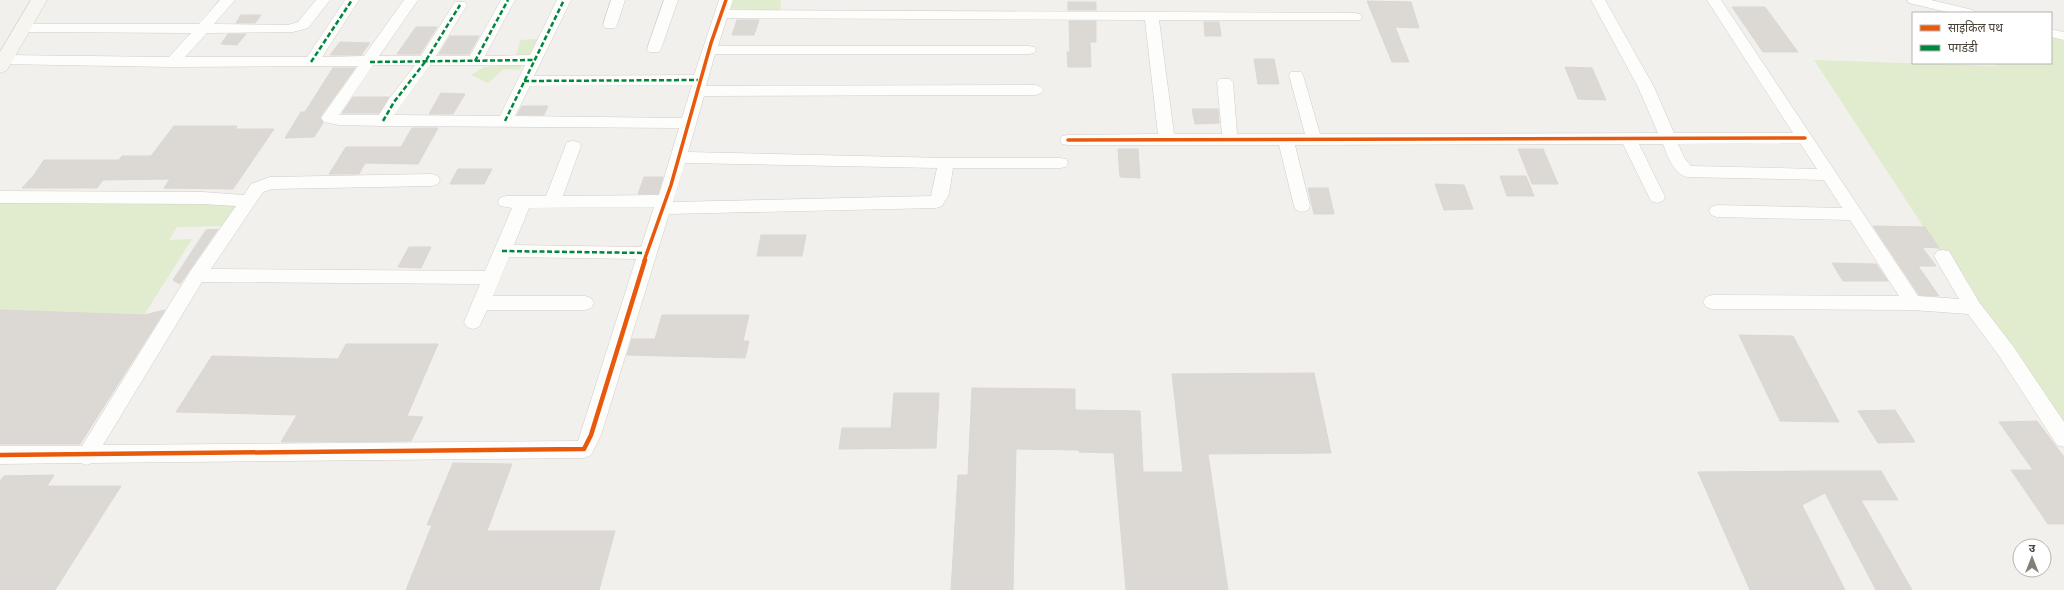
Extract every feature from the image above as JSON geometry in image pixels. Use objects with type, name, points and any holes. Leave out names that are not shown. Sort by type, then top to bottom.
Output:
[{"type":"street","points":[[2,64],[38,0]]},
{"type":"street","points":[[173,62],[228,0]]},
{"type":"street","points":[[23,28],[295,28],[308,21],[323,0]]},
{"type":"street","points":[[311,62],[352,0]]},
{"type":"street","points":[[411,0],[370,62],[329,118],[339,120],[384,121],[689,123]]},
{"type":"street","points":[[475,61],[508,0]]},
{"type":"street","points":[[505,121],[564,0]]},
{"type":"street","points":[[610,25],[618,0]]},
{"type":"street","points":[[654,49],[671,0]]},
{"type":"street","points":[[1598,0],[1646,87],[1678,161],[1687,171],[1828,175]]},
{"type":"street","points":[[1714,0],[1913,303]]},
{"type":"street","points":[[1914,0],[1964,12]]},
{"type":"street","points":[[384,121],[394,102],[425,62],[460,5]]},
{"type":"street","points":[[0,455],[86,456],[584,449],[591,435],[647,253],[679,157],[699,85],[724,7],[1151,15],[1204,9],[1355,17]]},
{"type":"street","points":[[1151,15],[1167,140]]},
{"type":"street","points":[[2052,33],[2064,36]]},
{"type":"street","points":[[710,50],[1029,50]]},
{"type":"street","points":[[2,64],[535,60]]},
{"type":"street","points":[[1296,75],[1314,139]]},
{"type":"street","points":[[524,81],[1036,90]]},
{"type":"street","points":[[1225,82],[1230,138]]},
{"type":"street","points":[[1068,140],[1167,140],[1230,138],[1805,138]]},
{"type":"street","points":[[1628,138],[1657,197]]},
{"type":"street","points":[[1286,139],[1302,206]]},
{"type":"street","points":[[552,202],[573,146]]},
{"type":"street","points":[[679,157],[946,162],[1060,162]]},
{"type":"street","points":[[473,322],[502,251],[514,202],[663,205],[936,202],[942,194],[946,162]]},
{"type":"street","points":[[86,456],[197,275],[257,188],[270,183],[432,180]]},
{"type":"street","points":[[0,197],[203,198],[248,200]]},
{"type":"street","points":[[1717,211],[1854,214]]},
{"type":"street","points":[[502,251],[647,253]]},
{"type":"street","points":[[1943,256],[1973,307],[2006,351],[2064,439]]},
{"type":"street","points":[[197,275],[491,278]]},
{"type":"street","points":[[1712,302],[1913,303],[1973,307]]},
{"type":"street","points":[[481,303],[585,303]]},
{"type":"green space","points":[[726,0],[781,0],[780,11],[724,8]]},
{"type":"green space","points":[[2052,37],[2064,41],[2064,427],[1976,307],[1814,60],[1997,66],[1996,64],[2052,64]]},
{"type":"green space","points":[[550,38],[526,59],[520,70],[504,69],[488,83],[471,75],[484,67],[514,64],[520,40]]},
{"type":"green space","points":[[246,195],[227,226],[177,227],[169,240],[192,239],[144,315],[0,319],[0,201]]},
{"type":"building","points":[[1367,1],[1411,2],[1419,28],[1395,27],[1409,62],[1392,62]]},
{"type":"building","points":[[1068,2],[1096,2],[1096,10],[1068,10]]},
{"type":"building","points":[[1732,7],[1765,7],[1798,52],[1763,52]]},
{"type":"building","points":[[241,15],[261,15],[255,23],[236,23]]},
{"type":"building","points":[[737,20],[759,20],[754,35],[732,35]]},
{"type":"building","points":[[1069,21],[1096,21],[1096,42],[1090,42],[1091,67],[1068,67],[1067,52],[1070,52]]},
{"type":"building","points":[[1204,22],[1219,22],[1221,36],[1205,36]]},
{"type":"building","points":[[416,27],[437,27],[420,54],[397,54]]},
{"type":"building","points":[[228,34],[246,34],[237,45],[221,44]]},
{"type":"building","points":[[450,36],[479,36],[469,54],[439,54]]},
{"type":"building","points":[[340,42],[370,43],[361,55],[330,55]]},
{"type":"building","points":[[1254,59],[1274,59],[1279,84],[1258,84]]},
{"type":"building","points":[[1565,67],[1592,68],[1606,100],[1578,99]]},
{"type":"building","points":[[333,68],[355,68],[320,117],[323,123],[314,137],[285,138],[301,112],[305,112]]},
{"type":"building","points":[[441,93],[465,94],[453,114],[429,114]]},
{"type":"building","points":[[353,97],[389,97],[379,113],[342,113]]},
{"type":"building","points":[[522,106],[548,106],[544,115],[517,115]]},
{"type":"building","points":[[1192,109],[1218,109],[1219,123],[1195,124]]},
{"type":"building","points":[[174,126],[237,126],[235,129],[274,129],[233,189],[164,188],[170,179],[103,180],[97,188],[22,188],[34,175],[44,160],[119,160],[122,156],[151,156]]},
{"type":"building","points":[[412,128],[438,128],[418,164],[365,163],[359,174],[329,174],[346,147],[401,147]]},
{"type":"building","points":[[1118,149],[1138,149],[1140,178],[1120,177]]},
{"type":"building","points":[[1518,149],[1543,149],[1558,184],[1532,184]]},
{"type":"building","points":[[458,169],[492,169],[484,184],[450,184]]},
{"type":"building","points":[[1500,176],[1526,176],[1534,196],[1507,196]]},
{"type":"building","points":[[644,177],[663,177],[658,194],[638,194]]},
{"type":"building","points":[[1435,184],[1464,185],[1473,209],[1444,210]]},
{"type":"building","points":[[1308,188],[1328,188],[1334,214],[1314,214]]},
{"type":"building","points":[[1873,226],[1925,227],[1939,248],[1922,247],[1936,266],[1918,266],[1939,296],[1919,295]]},
{"type":"building","points":[[218,229],[180,284],[173,280],[206,230]]},
{"type":"building","points":[[761,235],[806,235],[802,256],[757,256]]},
{"type":"building","points":[[409,247],[431,247],[421,268],[398,267]]},
{"type":"building","points":[[1832,263],[1876,264],[1888,281],[1843,281]]},
{"type":"building","points":[[0,310],[144,315],[165,310],[80,444],[0,444]]},
{"type":"building","points":[[662,315],[749,315],[743,341],[749,341],[745,358],[627,355],[632,339],[655,339]]},
{"type":"building","points":[[1739,335],[1793,336],[1839,422],[1780,421]]},
{"type":"building","points":[[346,344],[438,344],[407,416],[423,417],[411,441],[281,442],[297,415],[176,412],[212,356],[338,359]]},
{"type":"building","points":[[1314,373],[1331,453],[1208,454],[1228,590],[1126,590],[1114,453],[1079,452],[1079,450],[1016,449],[1013,590],[951,590],[958,475],[968,475],[972,388],[1075,389],[1075,410],[1140,411],[1143,472],[1183,472],[1172,374]]},
{"type":"building","points":[[894,393],[939,393],[936,448],[839,449],[842,428],[891,428]]},
{"type":"building","points":[[1895,410],[1915,442],[1878,443],[1858,411]]},
{"type":"building","points":[[2037,421],[2064,457],[2064,524],[2048,524],[2011,470],[2033,470],[1999,422]]},
{"type":"building","points":[[453,463],[512,464],[487,531],[615,531],[599,590],[406,590],[432,525],[427,525]]},
{"type":"building","points":[[1881,471],[1898,500],[1861,500],[1912,590],[1876,590],[1825,493],[1802,505],[1845,590],[1750,590],[1698,472]]},
{"type":"building","points":[[54,475],[47,486],[121,486],[55,590],[0,590],[0,481],[4,476]]},
{"type":"marked path","points":[[311,62],[352,0]]},
{"type":"marked path","points":[[475,61],[508,0]]},
{"type":"marked path","points":[[505,121],[564,0]]},
{"type":"marked path","points":[[383,121],[394,102],[425,62],[460,5]]},
{"type":"marked path","points":[[370,62],[535,60]]},
{"type":"marked path","points":[[524,81],[701,80]]},
{"type":"marked path","points":[[502,251],[647,253]]},
{"type":"cycle path","points":[[0,455],[584,449],[591,435],[647,253],[671,185],[711,43],[726,0]]},
{"type":"cycle path","points":[[1068,140],[1805,138]]}]
